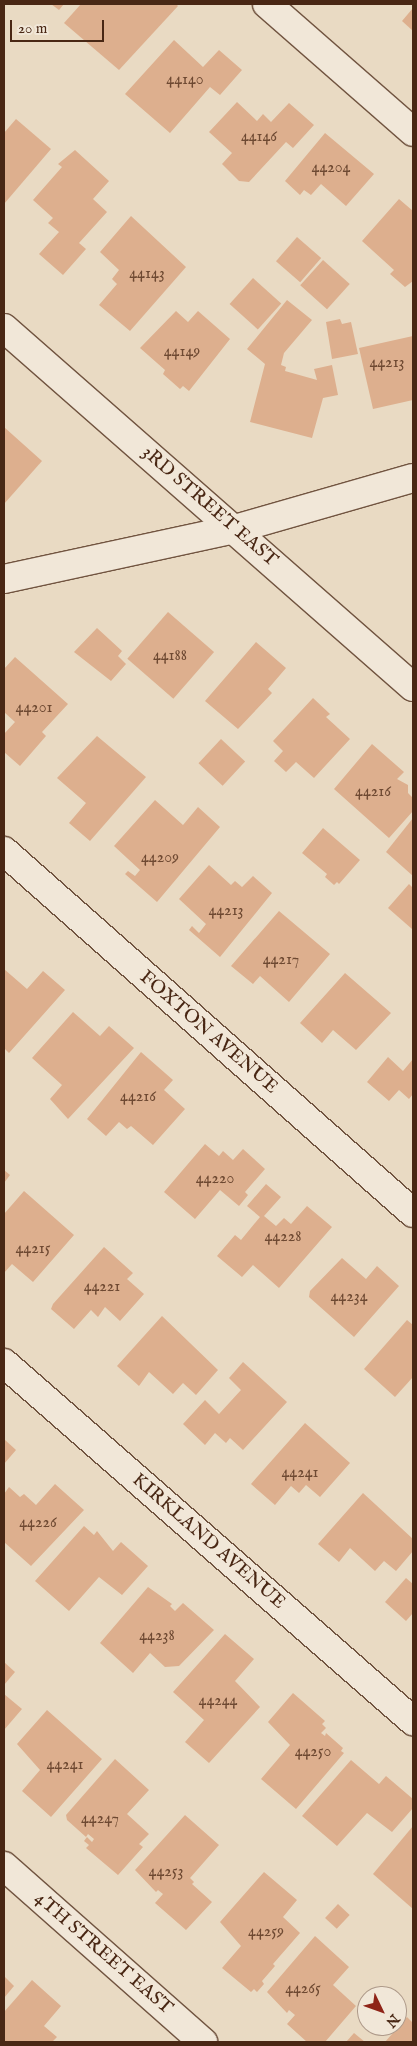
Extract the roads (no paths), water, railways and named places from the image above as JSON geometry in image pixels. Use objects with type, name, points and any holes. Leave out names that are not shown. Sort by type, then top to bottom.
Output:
[{"type":"street","points":[[267,4],[413,132]]},
{"type":"street","name":"3RD STREET EAST","points":[[4,328],[413,687]]},
{"type":"street","points":[[4,578],[235,529],[413,478]]},
{"type":"street","name":"FOXTON AVENUE","points":[[4,851],[413,1213]]},
{"type":"street","name":"KIRKLAND AVENUE","points":[[4,1363],[413,1721]]},
{"type":"street","name":"4TH STREET EAST","points":[[4,1866],[203,2042]]}]
